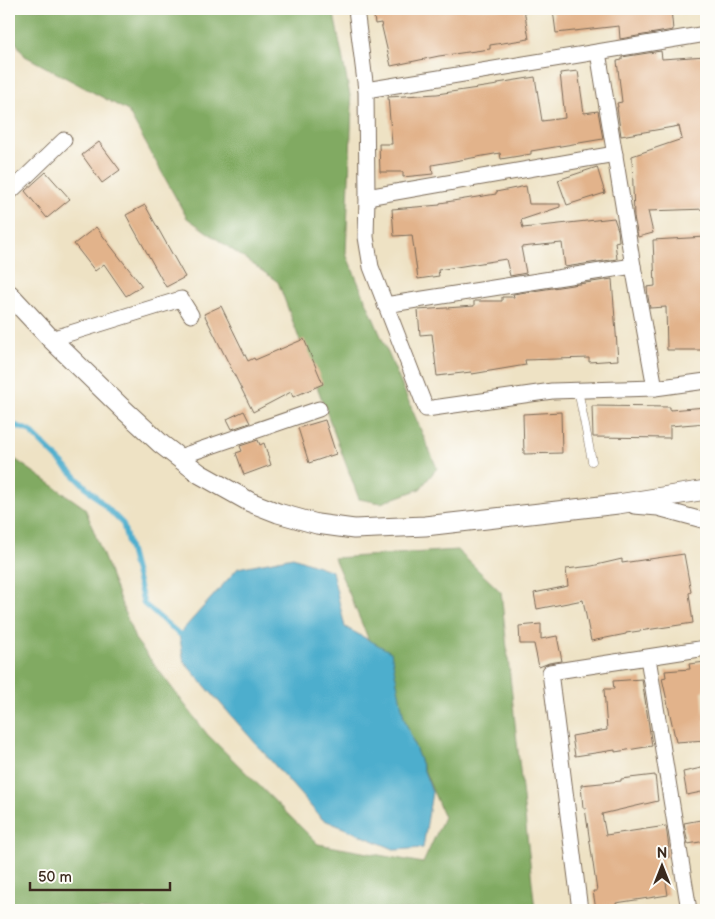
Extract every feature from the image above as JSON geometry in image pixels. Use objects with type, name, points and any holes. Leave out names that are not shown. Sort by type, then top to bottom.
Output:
[{"type":"street","points":[[356,9],[366,90],[366,237],[371,267],[426,409],[552,391],[655,388],[706,381]]},
{"type":"street","points":[[366,90],[706,34]]},
{"type":"street","points":[[598,52],[655,388]]},
{"type":"street","points":[[9,193],[64,140]]},
{"type":"street","points":[[367,197],[615,154]]},
{"type":"street","points":[[386,305],[633,266]]},
{"type":"street","points":[[9,294],[51,339],[121,407],[161,444],[200,474],[250,502],[278,513],[317,524],[354,529],[425,526],[618,504],[706,490]]},
{"type":"street","points":[[51,339],[181,299],[191,316]]},
{"type":"street","points":[[178,457],[319,410]]},
{"type":"street","points":[[618,504],[658,508],[706,521]]},
{"type":"street","points":[[580,910],[550,672],[706,648]]},
{"type":"street","points":[[648,658],[689,910]]},
{"type":"lane","points":[[578,390],[592,461]]},
{"type":"green space","points":[[9,9],[333,9],[352,106],[346,254],[437,468],[420,489],[381,503],[359,499],[278,282],[187,218],[128,111],[25,56],[9,32]]},
{"type":"green space","points":[[9,455],[85,508],[135,639],[207,734],[318,844],[423,863],[444,817],[334,558],[457,550],[501,592],[535,910],[9,910]]},
{"type":"water","points":[[293,557],[332,571],[345,627],[391,652],[404,718],[432,792],[423,848],[396,850],[322,819],[184,662],[179,634],[238,568]]},
{"type":"building","points":[[373,9],[524,9],[529,39],[490,45],[490,49],[439,56],[391,66],[381,23],[375,24]]},
{"type":"building","points":[[671,9],[673,30],[620,39],[619,26],[556,33],[553,10]]},
{"type":"building","points":[[661,51],[662,59],[706,56],[706,209],[648,211],[653,233],[638,237],[634,217],[632,156],[682,139],[679,126],[621,136],[617,103],[622,102],[617,61],[622,60],[622,57]]},
{"type":"building","points":[[578,71],[584,113],[598,111],[603,139],[531,151],[531,154],[501,159],[500,153],[432,165],[433,174],[403,177],[403,172],[380,172],[379,144],[392,144],[388,97],[437,94],[498,85],[498,83],[535,77],[542,121],[565,118],[560,73]]},
{"type":"building","points":[[99,142],[120,170],[102,183],[82,155]]},
{"type":"building","points":[[597,167],[605,193],[567,205],[558,180]]},
{"type":"building","points":[[46,172],[70,199],[47,218],[25,191]]},
{"type":"building","points":[[526,186],[529,204],[560,204],[560,207],[521,220],[523,228],[614,218],[619,241],[615,242],[617,259],[565,267],[562,243],[521,247],[526,273],[510,276],[506,259],[438,270],[439,276],[418,279],[412,235],[394,236],[392,209],[440,205],[440,203],[496,194],[496,192]]},
{"type":"building","points":[[145,205],[185,277],[166,287],[126,215]]},
{"type":"building","points":[[96,227],[142,286],[126,296],[104,264],[95,271],[74,244]]},
{"type":"building","points":[[706,237],[706,301],[702,301],[703,350],[667,350],[666,307],[650,308],[648,297],[647,287],[655,286],[653,240]]},
{"type":"building","points":[[612,279],[618,360],[589,362],[589,358],[525,360],[526,365],[472,374],[471,372],[437,376],[432,334],[420,335],[418,310],[474,306],[474,301],[502,301],[502,297],[514,297],[513,294]]},
{"type":"building","points":[[221,306],[248,361],[254,358],[255,360],[304,339],[323,384],[293,397],[291,392],[253,412],[204,314]]},
{"type":"building","points":[[592,406],[670,407],[670,410],[706,407],[706,423],[670,426],[670,438],[593,437]]},
{"type":"building","points":[[244,411],[250,423],[232,429],[227,419]]},
{"type":"building","points":[[561,412],[562,453],[524,454],[523,414]]},
{"type":"building","points":[[325,420],[336,454],[309,463],[298,428]]},
{"type":"building","points":[[258,440],[260,445],[264,443],[271,465],[244,475],[236,453],[242,451],[240,446]]},
{"type":"building","points":[[684,554],[691,592],[689,593],[693,623],[626,633],[591,641],[583,600],[537,609],[534,593],[568,586],[566,569],[592,566],[622,559],[622,563]]},
{"type":"building","points":[[541,624],[541,639],[557,636],[562,661],[539,667],[534,644],[520,644],[519,626]]},
{"type":"building","points":[[706,662],[706,685],[704,685],[704,691],[702,691],[706,740],[676,742],[662,678],[666,677],[665,671],[690,669],[689,664]]},
{"type":"building","points":[[642,679],[652,746],[575,756],[572,736],[607,730],[604,689],[614,689],[613,681]]},
{"type":"building","points":[[706,767],[706,791],[687,795],[683,772]]},
{"type":"building","points":[[655,775],[658,801],[602,814],[606,835],[666,826],[669,857],[662,858],[668,895],[616,903],[617,910],[596,910],[593,891],[597,891],[581,785]]},
{"type":"building","points":[[706,819],[706,841],[688,844],[684,823]]},
{"type":"waterway","points":[[9,423],[30,431],[123,524],[144,604],[179,634]]}]
